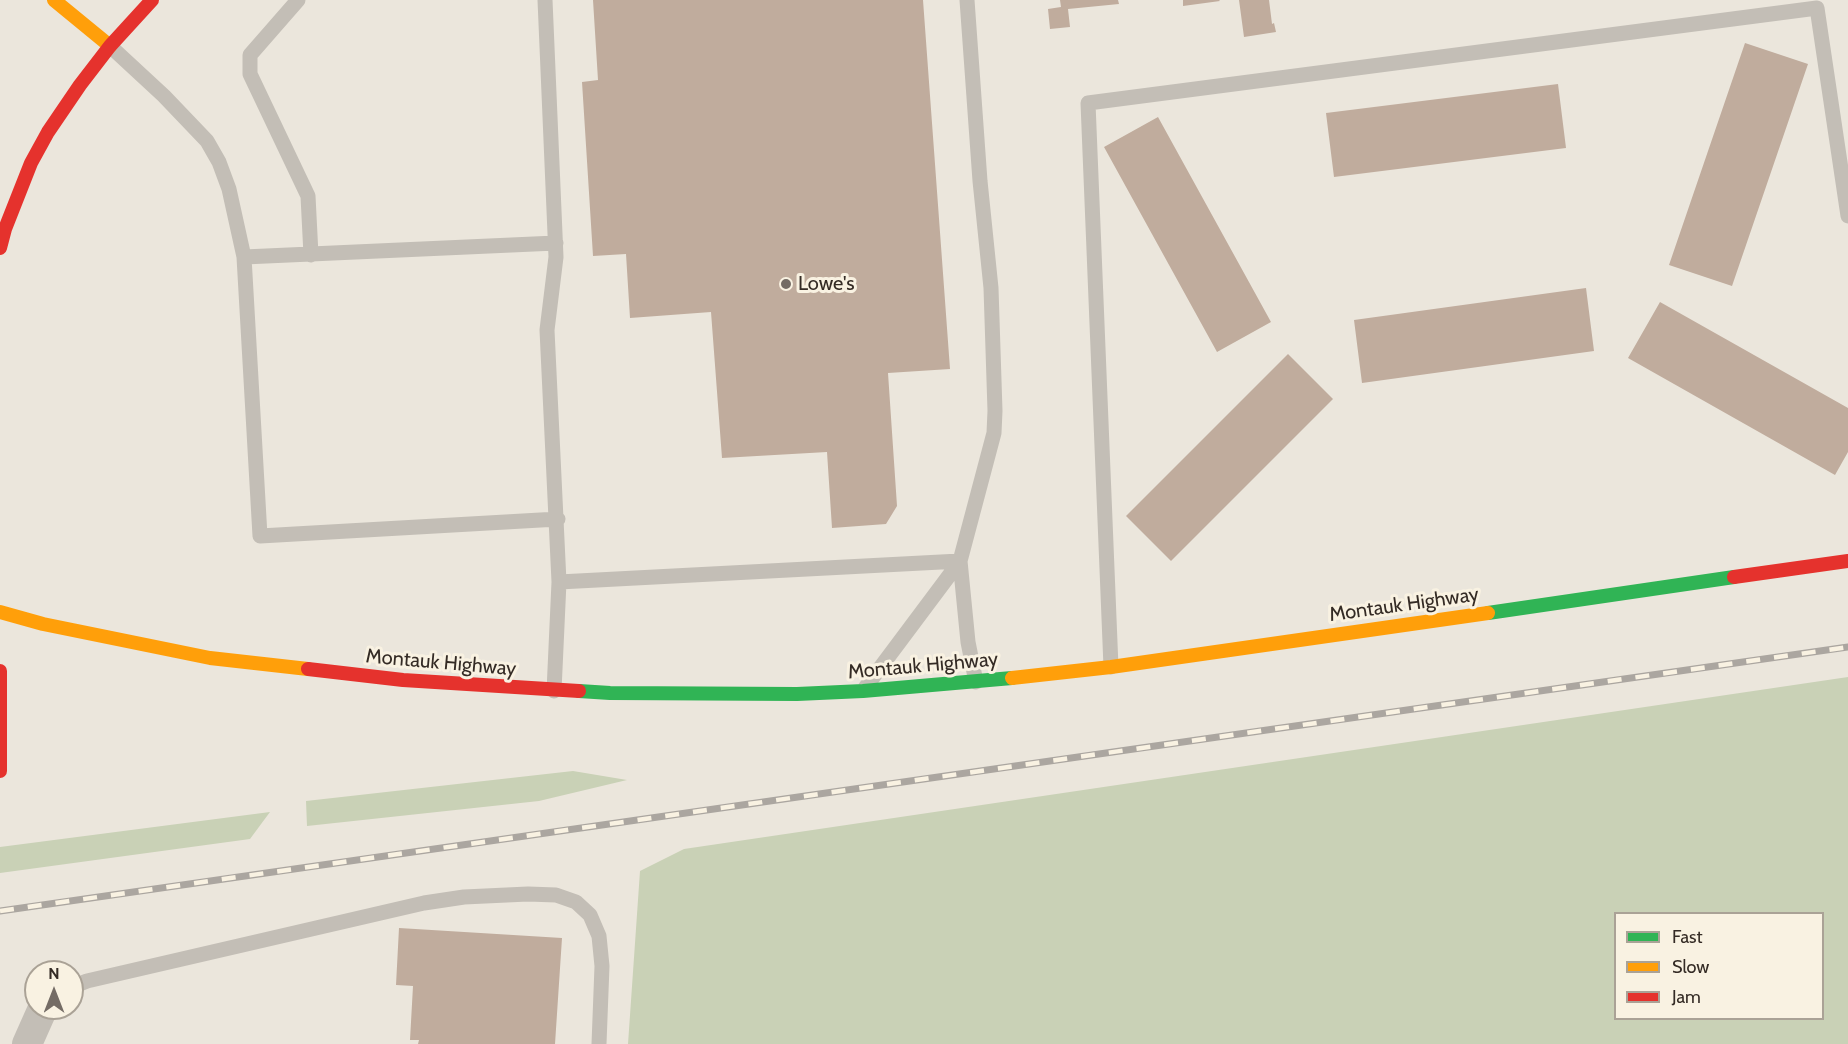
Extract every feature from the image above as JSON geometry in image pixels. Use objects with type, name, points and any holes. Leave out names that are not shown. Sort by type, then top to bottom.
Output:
[{"type":"main road","points":[[54,0],[110,46]]},
{"type":"main road","points":[[0,248],[18,194],[37,152],[72,96],[110,46],[153,0]]},
{"type":"main road","name":"Montauk Highway","points":[[0,612],[43,624],[233,661],[403,680],[554,691],[730,695],[863,691],[976,682],[1111,667],[1848,561]]},
{"type":"main road","points":[[0,671],[0,771]]},
{"type":"street","points":[[27,1044],[38,1020]]},
{"type":"lane","points":[[298,0],[250,55],[250,74],[308,196],[311,255]]},
{"type":"lane","points":[[546,0],[556,243],[547,330],[558,519],[559,582],[554,691]]},
{"type":"lane","points":[[967,0],[980,181],[991,288],[995,411],[994,434],[960,561],[968,642],[976,682]]},
{"type":"lane","points":[[1111,667],[1088,104],[1817,8],[1848,216]]},
{"type":"lane","points":[[110,46],[164,96],[207,141],[219,162],[229,189],[244,257],[260,536],[558,519]]},
{"type":"lane","points":[[244,257],[556,243]]},
{"type":"lane","points":[[559,582],[960,561]]},
{"type":"lane","points":[[863,691],[960,561]]},
{"type":"lane","points":[[84,982],[424,903],[464,897],[556,895],[576,902],[590,915],[599,936],[602,976],[599,1044]]},
{"type":"green space","points":[[1848,677],[1848,1044],[628,1044],[640,871],[684,849]]},
{"type":"green space","points":[[573,771],[627,780],[539,801],[307,826],[306,801]]},
{"type":"green space","points":[[270,812],[250,839],[0,873],[0,847]]},
{"type":"building","name":"Lowe's","points":[[593,0],[923,0],[950,369],[888,373],[897,506],[886,524],[832,528],[827,452],[722,458],[711,312],[630,318],[626,254],[593,256],[582,82],[598,80]]},
{"type":"building","points":[[1060,0],[1118,0],[1119,4],[1068,9],[1070,27],[1050,29],[1048,9],[1061,7]]},
{"type":"building","points":[[1183,0],[1219,0],[1220,1],[1183,6]]},
{"type":"building","points":[[1239,0],[1269,0],[1272,24],[1274,23],[1276,32],[1244,37]]},
{"type":"building","points":[[1745,43],[1808,64],[1732,286],[1669,265]]},
{"type":"building","points":[[1558,84],[1566,148],[1334,177],[1326,113]]},
{"type":"building","points":[[1158,117],[1271,322],[1217,352],[1104,147]]},
{"type":"building","points":[[1586,288],[1594,351],[1362,383],[1354,320]]},
{"type":"building","points":[[1660,302],[1848,408],[1848,452],[1835,475],[1628,358]]},
{"type":"building","points":[[1288,354],[1333,399],[1171,561],[1126,516]]},
{"type":"building","points":[[399,928],[562,938],[555,1044],[418,1044],[419,1040],[410,1040],[413,986],[396,985]]},
{"type":"railway","points":[[0,911],[1848,647]]},
{"type":"traffic: fast","points":[[1488,613],[1734,577]]},
{"type":"traffic: fast","points":[[579,691],[797,694],[863,691],[1012,678]]},
{"type":"traffic: slow","points":[[54,0],[110,46]]},
{"type":"traffic: slow","points":[[0,612],[43,624],[210,658],[308,669]]},
{"type":"traffic: slow","points":[[1012,678],[1111,667],[1488,613]]},
{"type":"traffic: jam","points":[[0,248],[5,229],[31,163],[48,132],[110,46],[152,0]]},
{"type":"traffic: jam","points":[[1734,577],[1848,561]]},
{"type":"traffic: jam","points":[[308,669],[403,680],[579,691]]},
{"type":"traffic: jam","points":[[0,671],[0,771]]},
{"type":"place","name":"Lowe's","points":[[786,284]]}]
